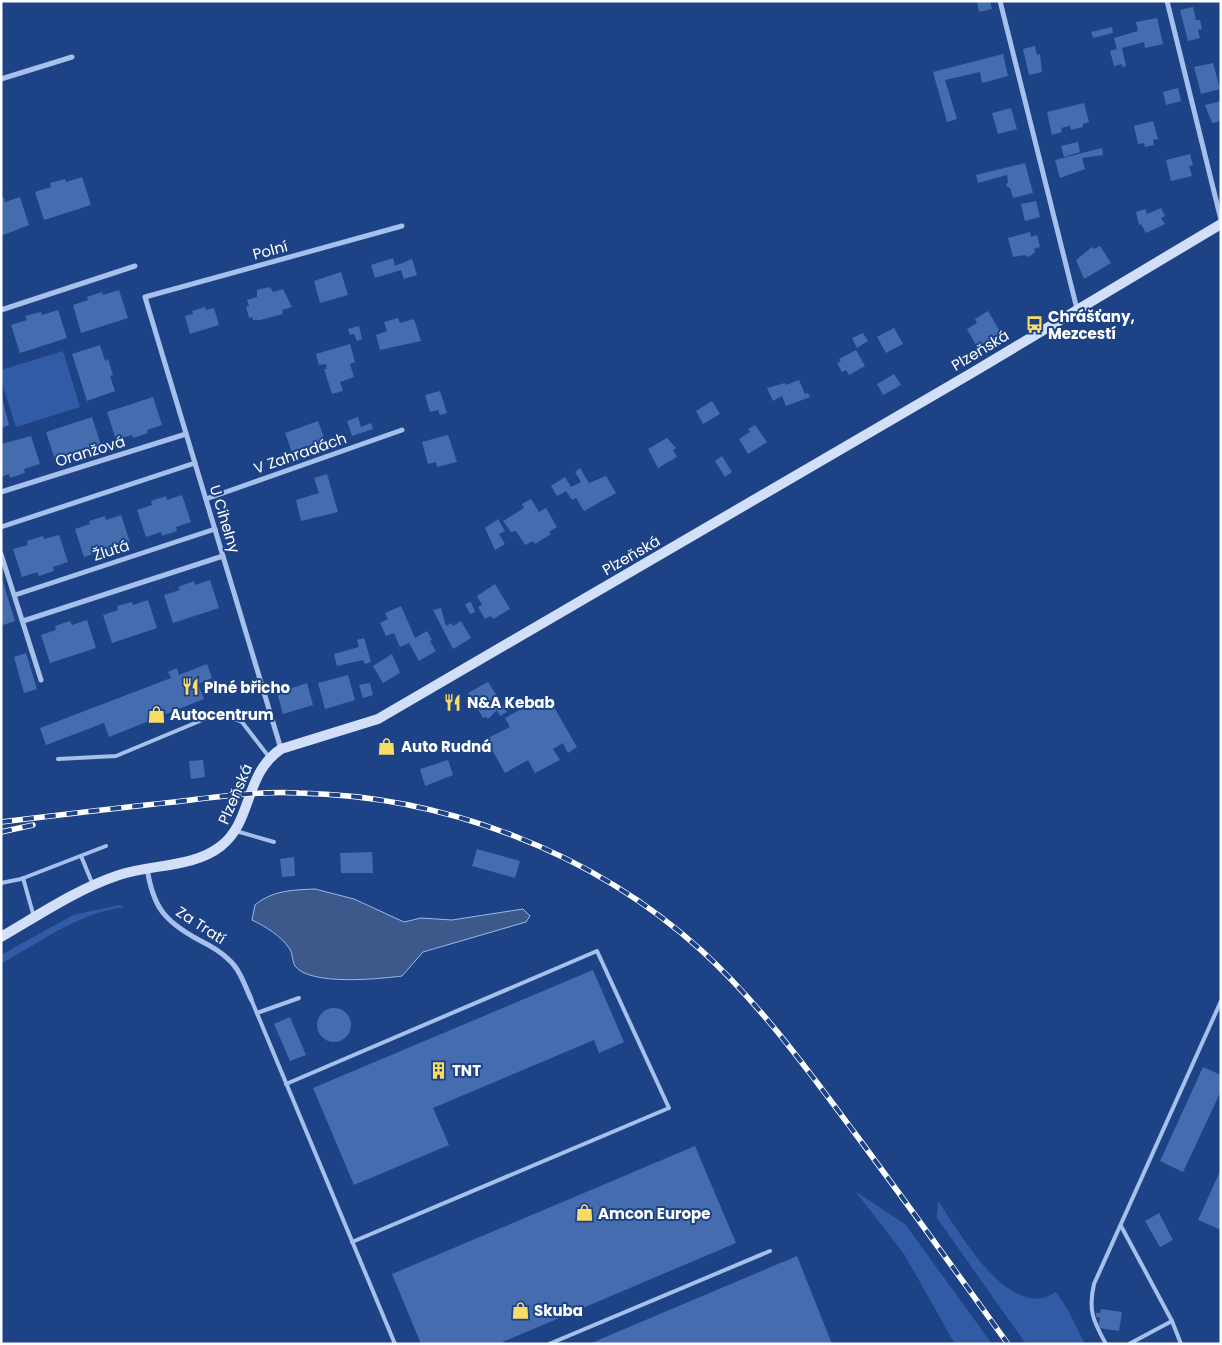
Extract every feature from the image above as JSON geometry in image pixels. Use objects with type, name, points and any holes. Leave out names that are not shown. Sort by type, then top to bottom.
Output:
[{"type":"main road","name":"Plzeňská","points":[[1,937],[74,895],[121,874],[195,860],[210,854],[232,837],[236,831],[253,784],[269,757],[281,749],[378,719],[961,379],[1221,222]]},
{"type":"street","points":[[1000,1],[1077,309]]},
{"type":"street","points":[[1167,1],[1221,222]]},
{"type":"street","points":[[1,79],[72,57]]},
{"type":"street","name":"Polní","points":[[145,297],[402,226]]},
{"type":"street","points":[[1,310],[135,266]]},
{"type":"street","name":"U Cihelny","points":[[145,297],[281,749]]},
{"type":"street","name":"V Zahradách","points":[[206,499],[402,430]]},
{"type":"street","name":"Oranžová","points":[[1,492],[186,434]]},
{"type":"street","points":[[1,527],[195,463]]},
{"type":"street","name":"Žlutá","points":[[14,595],[215,529]]},
{"type":"street","points":[[1,554],[40,680]]},
{"type":"street","points":[[23,621],[223,556]]},
{"type":"street","name":"Za Tratí","points":[[146,868],[150,892],[159,909],[168,920],[229,959],[238,971],[251,999]]},
{"type":"lane","points":[[58,759],[116,756],[220,713],[242,722],[269,757]]},
{"type":"lane","points":[[236,831],[274,842]]},
{"type":"lane","points":[[1,883],[23,878],[106,846]]},
{"type":"lane","points":[[81,856],[94,885]]},
{"type":"lane","points":[[23,878],[34,918]]},
{"type":"lane","points":[[286,1084],[597,951],[669,1108],[352,1242]]},
{"type":"lane","points":[[257,1013],[299,998]]},
{"type":"lane","points":[[251,999],[395,1344]]},
{"type":"lane","points":[[1106,1344],[1097,1327],[1090,1303],[1094,1284],[1221,1001]]},
{"type":"lane","points":[[1121,1226],[1172,1320],[1181,1344]]},
{"type":"lane","points":[[549,1344],[770,1251]]},
{"type":"lane","points":[[1129,1344],[1172,1320]]},
{"type":"shaded area","points":[[63,351],[80,407],[16,427],[1,380],[1,370]]},
{"type":"shaded area","points":[[315,889],[354,899],[404,922],[421,918],[452,920],[523,909],[530,916],[526,922],[423,952],[402,976],[378,979],[329,979],[303,972],[295,966],[290,950],[282,939],[252,920],[255,905],[269,896],[284,892]]},
{"type":"shaded area","points":[[120,905],[124,907],[91,915],[45,938],[1,964],[1,955],[73,915]]},
{"type":"shaded area","points":[[856,1192],[905,1224],[992,1344],[955,1344],[904,1254]]},
{"type":"shaded area","points":[[938,1201],[972,1251],[1004,1285],[1021,1296],[1039,1299],[1056,1292],[1067,1308],[1085,1344],[1026,1344],[937,1218]]},
{"type":"building","points":[[977,1],[990,1],[992,9],[979,12]]},
{"type":"building","points":[[1193,7],[1196,20],[1200,20],[1202,29],[1198,30],[1200,38],[1188,41],[1180,10]]},
{"type":"building","points":[[1157,18],[1163,44],[1145,48],[1144,42],[1122,48],[1126,66],[1122,67],[1122,64],[1114,66],[1110,51],[1117,49],[1114,38],[1138,31],[1136,22]]},
{"type":"building","points":[[1112,27],[1113,33],[1093,38],[1091,32]]},
{"type":"building","points":[[1035,46],[1037,55],[1040,54],[1042,72],[1029,75],[1023,49]]},
{"type":"building","points":[[1003,54],[1008,76],[982,83],[980,72],[945,80],[957,119],[947,122],[933,72]]},
{"type":"building","points":[[1213,63],[1220,89],[1201,94],[1194,67]]},
{"type":"building","points":[[1178,88],[1181,101],[1166,105],[1163,92]]},
{"type":"building","points":[[1221,101],[1221,121],[1212,123],[1205,105]]},
{"type":"building","points":[[1084,103],[1089,122],[1083,124],[1083,127],[1071,130],[1070,126],[1061,128],[1062,132],[1052,135],[1047,112]]},
{"type":"building","points":[[1011,108],[1017,129],[998,134],[992,113]]},
{"type":"building","points":[[1153,121],[1158,139],[1153,140],[1154,145],[1145,147],[1144,143],[1138,144],[1134,126]]},
{"type":"building","points":[[1078,142],[1080,152],[1064,157],[1061,146]]},
{"type":"building","points":[[1102,148],[1103,155],[1082,158],[1085,169],[1060,178],[1055,160]]},
{"type":"building","points":[[1190,154],[1193,165],[1189,166],[1192,176],[1171,181],[1166,160]]},
{"type":"building","points":[[1025,163],[1033,193],[1013,198],[1010,188],[1006,186],[1008,182],[1007,175],[978,183],[976,175]]},
{"type":"building","points":[[82,177],[91,205],[44,220],[35,192],[51,187],[50,183],[65,179],[66,182]]},
{"type":"building","points":[[20,197],[29,225],[1,236],[1,199],[4,198],[5,202]]},
{"type":"building","points":[[1036,201],[1040,217],[1025,221],[1021,204]]},
{"type":"building","points":[[1161,208],[1165,216],[1161,218],[1165,224],[1146,233],[1141,224],[1139,225],[1136,212],[1145,209],[1147,214]]},
{"type":"building","points":[[1030,232],[1031,237],[1037,235],[1040,247],[1034,249],[1035,252],[1029,257],[1025,255],[1013,257],[1008,238]]},
{"type":"building","points":[[1100,246],[1111,263],[1084,279],[1076,260],[1092,247],[1094,249]]},
{"type":"building","points":[[393,258],[395,266],[412,259],[417,275],[404,279],[401,270],[375,278],[371,265]]},
{"type":"building","points":[[341,272],[348,295],[320,303],[314,281]]},
{"type":"building","points":[[270,287],[273,292],[283,289],[292,307],[282,310],[283,314],[260,320],[253,320],[252,317],[249,318],[246,307],[249,306],[247,300],[257,297],[257,290]]},
{"type":"building","points":[[119,290],[128,318],[81,333],[73,305],[88,300],[87,297],[102,292],[103,295]]},
{"type":"building","points":[[205,307],[206,310],[214,308],[219,325],[190,334],[185,316],[193,314],[192,311]]},
{"type":"building","points":[[58,310],[67,338],[20,353],[11,325],[27,320],[25,316],[41,312],[42,315]]},
{"type":"building","points":[[988,311],[1001,333],[977,347],[967,329],[977,323],[975,319]]},
{"type":"building","points":[[398,318],[400,323],[414,319],[421,341],[380,350],[376,335],[387,331],[384,322]]},
{"type":"building","points":[[359,326],[362,339],[357,341],[354,334],[350,335],[348,329]]},
{"type":"building","points":[[894,328],[903,344],[886,353],[877,337]]},
{"type":"building","points":[[863,333],[868,341],[857,348],[852,338]]},
{"type":"building","points":[[350,344],[355,362],[350,364],[354,377],[340,382],[343,391],[332,394],[324,369],[327,369],[326,364],[319,365],[316,354]]},
{"type":"building","points":[[100,345],[105,361],[108,359],[113,375],[110,376],[115,391],[87,401],[72,354]]},
{"type":"building","points":[[856,350],[865,366],[849,375],[846,370],[842,372],[837,363],[841,361],[839,359]]},
{"type":"building","points":[[894,374],[901,385],[883,395],[877,384]]},
{"type":"building","points":[[799,380],[805,394],[808,393],[810,397],[786,406],[782,396],[773,401],[767,388],[785,383],[786,385]]},
{"type":"building","points":[[440,391],[447,413],[440,415],[438,410],[430,412],[425,395]]},
{"type":"building","points":[[153,397],[162,425],[147,430],[148,433],[133,438],[132,435],[116,440],[107,412]]},
{"type":"building","points":[[1,398],[9,425],[1,428]]},
{"type":"building","points":[[712,401],[720,414],[703,424],[696,411]]},
{"type":"building","points":[[92,417],[101,445],[86,450],[87,453],[71,458],[70,454],[55,460],[46,432]]},
{"type":"building","points":[[358,417],[361,427],[371,423],[373,429],[352,436],[347,421]]},
{"type":"building","points":[[318,421],[326,443],[293,455],[285,433]]},
{"type":"building","points":[[755,425],[767,442],[748,454],[739,439],[750,432],[748,429]]},
{"type":"building","points":[[448,435],[457,462],[437,467],[436,462],[428,464],[422,442]]},
{"type":"building","points":[[31,436],[40,464],[24,469],[25,473],[10,478],[9,474],[1,477],[1,444]]},
{"type":"building","points":[[667,438],[676,448],[673,450],[677,457],[658,468],[648,449]]},
{"type":"building","points":[[722,456],[732,472],[725,477],[715,461]]},
{"type":"building","points":[[580,468],[589,483],[606,476],[616,493],[584,511],[576,498],[572,500],[566,491],[557,496],[551,486],[565,477],[571,487],[581,482],[575,472]]},
{"type":"building","points":[[327,474],[338,512],[301,521],[296,500],[319,493],[314,478]]},
{"type":"building","points":[[182,495],[191,522],[176,527],[177,531],[162,536],[161,532],[146,537],[137,510],[152,505],[151,501],[166,496],[167,500]]},
{"type":"building","points":[[531,499],[539,512],[546,508],[557,527],[549,532],[551,534],[535,544],[533,541],[525,545],[516,531],[511,532],[503,521],[524,508],[522,504]]},
{"type":"building","points":[[121,515],[130,542],[114,547],[116,551],[100,556],[99,552],[84,557],[75,529],[90,524],[89,521],[105,516],[106,520]]},
{"type":"building","points":[[498,519],[505,531],[499,534],[505,544],[495,550],[485,528]]},
{"type":"building","points":[[59,535],[68,562],[53,567],[54,571],[39,576],[37,572],[22,577],[13,549],[28,545],[27,541],[43,536],[44,539]]},
{"type":"building","points":[[2,579],[15,621],[3,625],[1,619]]},
{"type":"building","points":[[210,580],[219,608],[173,623],[164,595],[180,590],[178,587],[194,581],[195,585]]},
{"type":"building","points":[[495,584],[510,609],[493,619],[491,616],[485,619],[478,607],[482,605],[477,596]]},
{"type":"building","points":[[148,600],[157,628],[112,643],[103,615],[118,610],[117,606],[132,602],[133,605]]},
{"type":"building","points":[[471,602],[475,612],[470,614],[465,604]]},
{"type":"building","points":[[401,606],[415,638],[427,631],[436,651],[419,661],[409,643],[400,647],[394,633],[386,636],[380,623],[388,619],[385,613]]},
{"type":"building","points":[[441,608],[446,626],[451,623],[453,626],[461,621],[471,638],[453,649],[433,610]]},
{"type":"building","points":[[87,620],[96,648],[50,663],[41,635],[56,630],[55,626],[70,621],[72,625]]},
{"type":"building","points":[[364,638],[371,662],[365,664],[363,660],[337,666],[334,654],[359,647],[357,640]]},
{"type":"building","points":[[26,653],[37,689],[24,693],[14,657]]},
{"type":"building","points":[[392,654],[400,673],[383,683],[373,666]]},
{"type":"building","points":[[207,664],[212,678],[198,684],[204,699],[109,737],[104,723],[46,745],[40,728],[171,678],[168,672],[177,668],[179,675]]},
{"type":"building","points":[[348,675],[355,700],[325,709],[318,683]]},
{"type":"building","points":[[488,682],[507,712],[500,716],[497,710],[488,719],[486,717],[483,718],[468,693]]},
{"type":"building","points":[[307,683],[313,705],[283,714],[277,693]]},
{"type":"building","points":[[370,683],[373,695],[363,698],[359,685]]},
{"type":"building","points":[[547,695],[577,747],[568,753],[563,743],[553,749],[560,760],[535,773],[528,760],[505,773],[486,739],[510,727],[505,718]]},
{"type":"building","name":"N&A Kebab","points":[[455,697],[458,703],[451,707],[448,701]]},
{"type":"building","points":[[203,760],[205,777],[191,779],[189,761]]},
{"type":"building","points":[[448,760],[453,775],[425,786],[420,769]]},
{"type":"building","points":[[477,849],[520,861],[515,878],[472,866]]},
{"type":"building","points":[[372,852],[373,873],[341,873],[340,853]]},
{"type":"building","points":[[294,857],[295,876],[282,877],[280,859]]},
{"type":"building","name":"TNT","points":[[593,970],[624,1042],[599,1053],[594,1040],[433,1108],[449,1145],[354,1185],[313,1088]]},
{"type":"building","points":[[334,1008],[346,1013],[351,1025],[346,1037],[334,1042],[322,1037],[317,1025],[322,1013]]},
{"type":"building","points":[[290,1017],[306,1055],[290,1061],[274,1024]]},
{"type":"building","points":[[1203,1067],[1221,1075],[1221,1091],[1183,1172],[1160,1161]]},
{"type":"building","points":[[695,1146],[736,1243],[498,1344],[421,1344],[392,1274]]},
{"type":"building","points":[[1221,1169],[1221,1230],[1198,1220]]},
{"type":"building","points":[[1159,1213],[1173,1240],[1160,1247],[1145,1221]]},
{"type":"building","points":[[797,1256],[832,1344],[589,1344]]},
{"type":"building","points":[[1101,1309],[1122,1312],[1119,1331],[1098,1328],[1100,1318],[1096,1317],[1096,1313],[1100,1313]]},
{"type":"railway","points":[[1,822],[237,795],[299,793],[354,797],[408,805],[462,818],[514,836],[565,858],[614,885],[659,916],[702,951],[744,993],[819,1085],[1008,1344]]},
{"type":"railway","points":[[1,832],[33,825]]},
{"type":"place","name":"Chrášťany, Mezcestí","points":[[1034,325]]},
{"type":"place","name":"Plné břicho","points":[[190,687]]},
{"type":"place","name":"N&A Kebab","points":[[453,702]]},
{"type":"place","name":"Autocentrum","points":[[156,714]]},
{"type":"place","name":"Auto Rudná","points":[[387,746]]},
{"type":"place","name":"TNT","points":[[438,1070]]},
{"type":"place","name":"Amcon Europe","points":[[584,1213]]},
{"type":"place","name":"Skuba","points":[[520,1310]]}]
